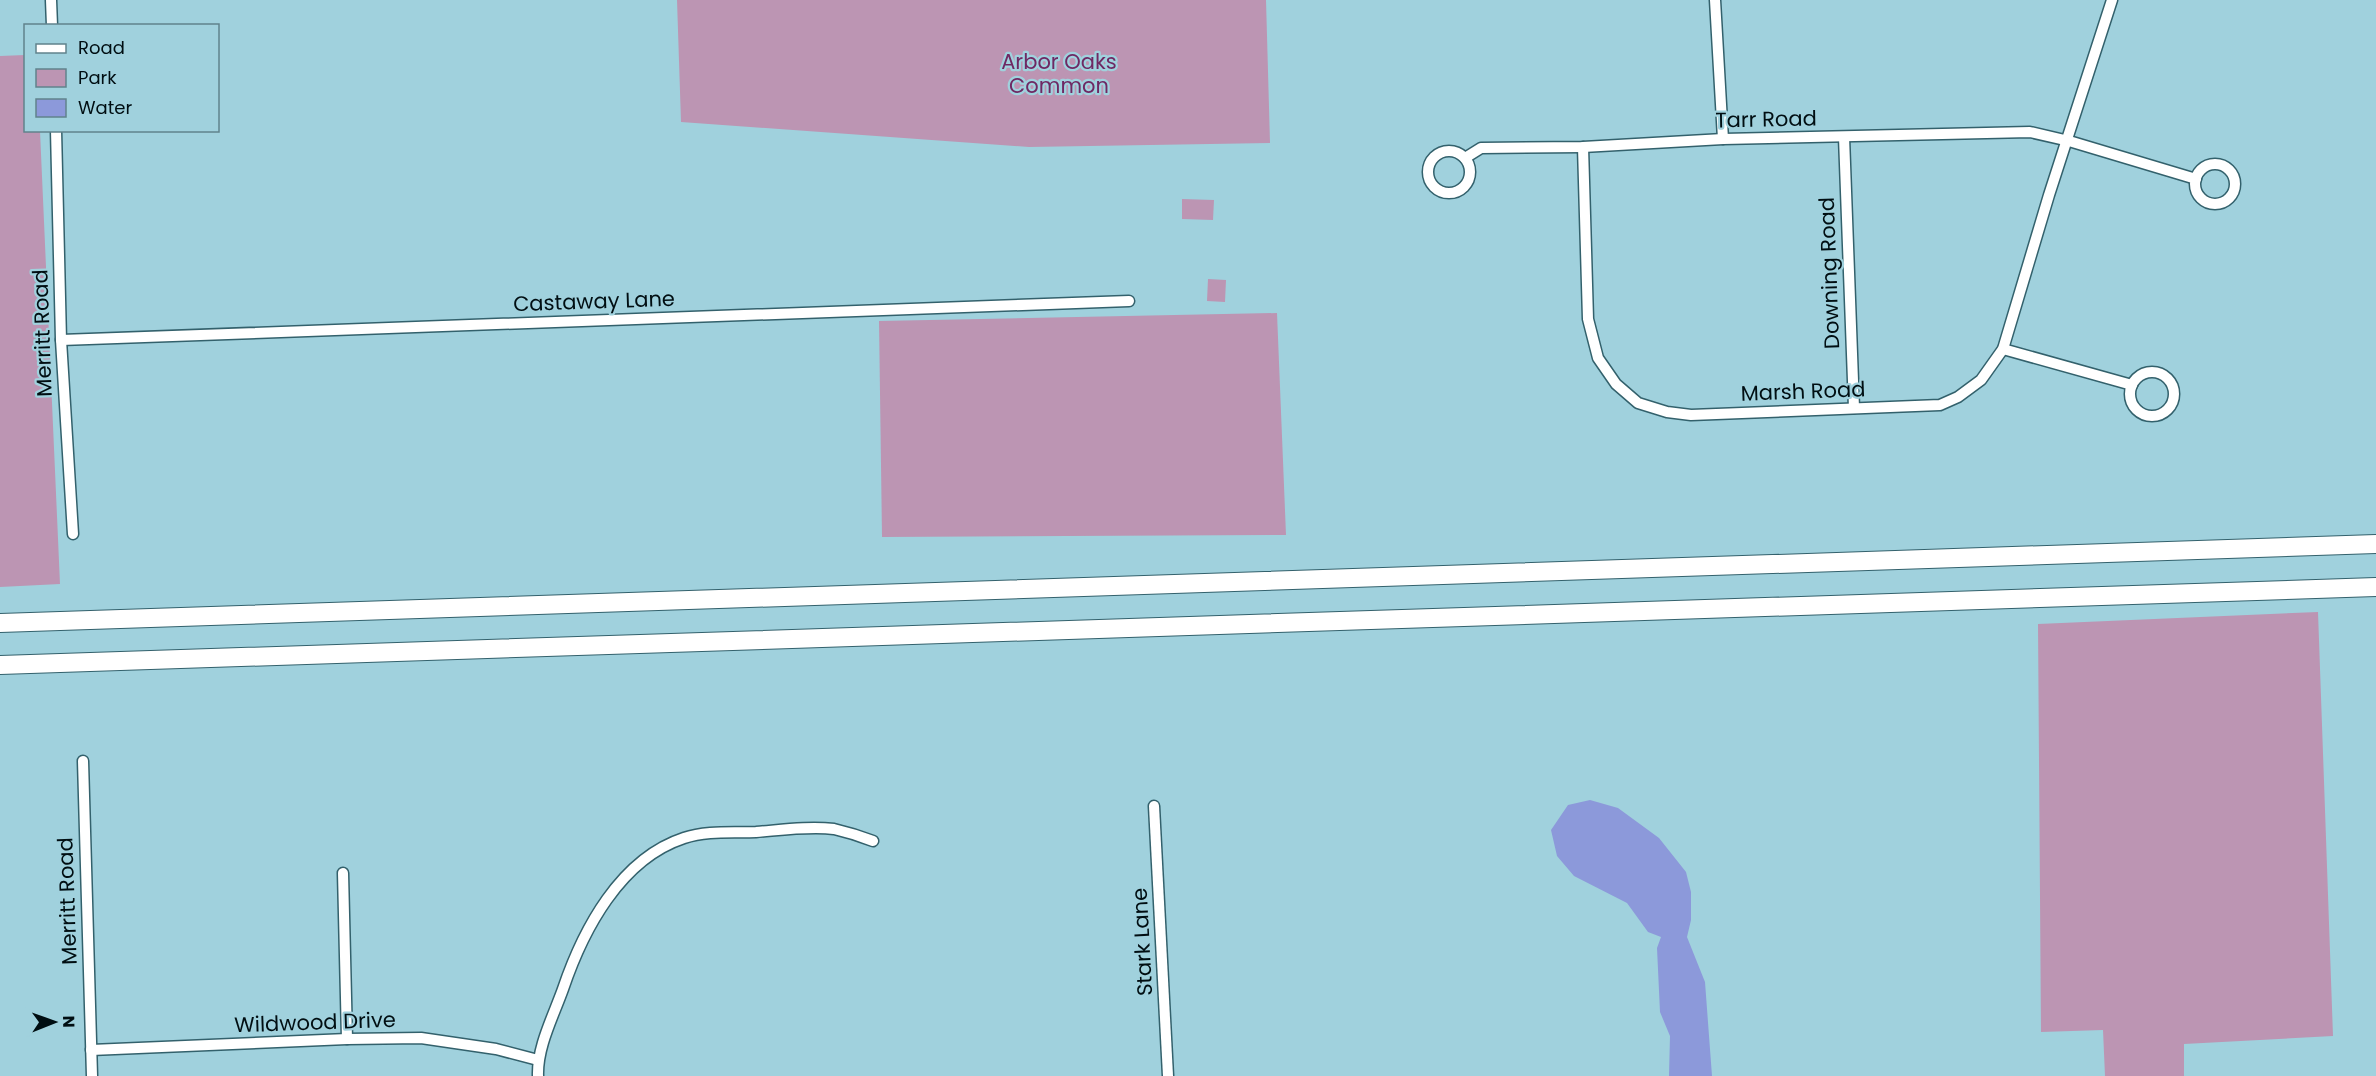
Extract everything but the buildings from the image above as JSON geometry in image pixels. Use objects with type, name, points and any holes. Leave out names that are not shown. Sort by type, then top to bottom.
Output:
[{"type":"highway","points":[[0,623],[2376,544]]},
{"type":"highway","points":[[0,665],[2376,587]]},
{"type":"street","points":[[51,0],[52,24]]},
{"type":"street","points":[[1715,0],[1723,139]]},
{"type":"street","name":"Marsh Road","points":[[1583,147],[1588,319],[1598,358],[1616,384],[1638,403],[1667,412],[1691,415],[1940,405],[1958,397],[1981,380],[2003,349],[2049,195],[2069,141],[2112,0]]},
{"type":"street","name":"Merritt Road","points":[[56,132],[61,340],[73,534]]},
{"type":"street","name":"Tarr Road","points":[[1465,158],[1481,148],[1583,147],[1723,139],[2021,132],[2069,141],[2196,179]]},
{"type":"street","name":"Downing Road","points":[[1844,137],[1854,408]]},
{"type":"street","points":[[1453,151],[1465,158],[1469,164],[1470,177],[1462,189],[1450,194],[1443,193],[1431,184],[1427,170],[1433,157],[1439,153],[1453,151]]},
{"type":"street","name":"Castaway Lane","points":[[61,340],[1129,301]]},
{"type":"street","points":[[2003,349],[2132,385]]},
{"type":"street","points":[[2150,372],[2164,376],[2173,387],[2174,394],[2170,407],[2159,416],[2145,415],[2138,411],[2131,399],[2132,385],[2137,379],[2150,372]]},
{"type":"street","name":"Merritt Road","points":[[83,761],[92,1076]]},
{"type":"street","name":"Stark Lane","points":[[1154,806],[1168,1076]]},
{"type":"street","points":[[538,1076],[538,1060],[567,975],[594,919],[619,883],[659,849],[685,837],[709,833],[784,830],[831,829],[873,841]]},
{"type":"street","points":[[343,873],[347,1039]]},
{"type":"street","name":"Wildwood Drive","points":[[91,1050],[421,1038],[496,1049],[538,1060]]},
{"type":"green space","name":"Arbor Oaks Common","points":[[677,0],[1266,0],[1270,143],[1029,147],[681,122]]},
{"type":"green space","points":[[24,55],[24,132],[40,132],[60,584],[0,587],[0,56]]},
{"type":"green space","points":[[1182,199],[1214,200],[1213,220],[1182,219]]},
{"type":"green space","points":[[1208,279],[1226,280],[1225,302],[1207,301]]},
{"type":"green space","points":[[1277,313],[1286,535],[882,537],[879,321]]},
{"type":"green space","points":[[2318,612],[2333,1036],[2184,1044],[2184,1076],[2105,1076],[2103,1030],[2041,1032],[2038,624]]},
{"type":"water","points":[[1590,800],[1618,808],[1659,838],[1686,872],[1691,892],[1691,920],[1687,937],[1705,982],[1712,1076],[1669,1076],[1670,1036],[1660,1012],[1657,948],[1661,937],[1648,932],[1627,903],[1574,876],[1557,856],[1551,830],[1568,805]]}]
